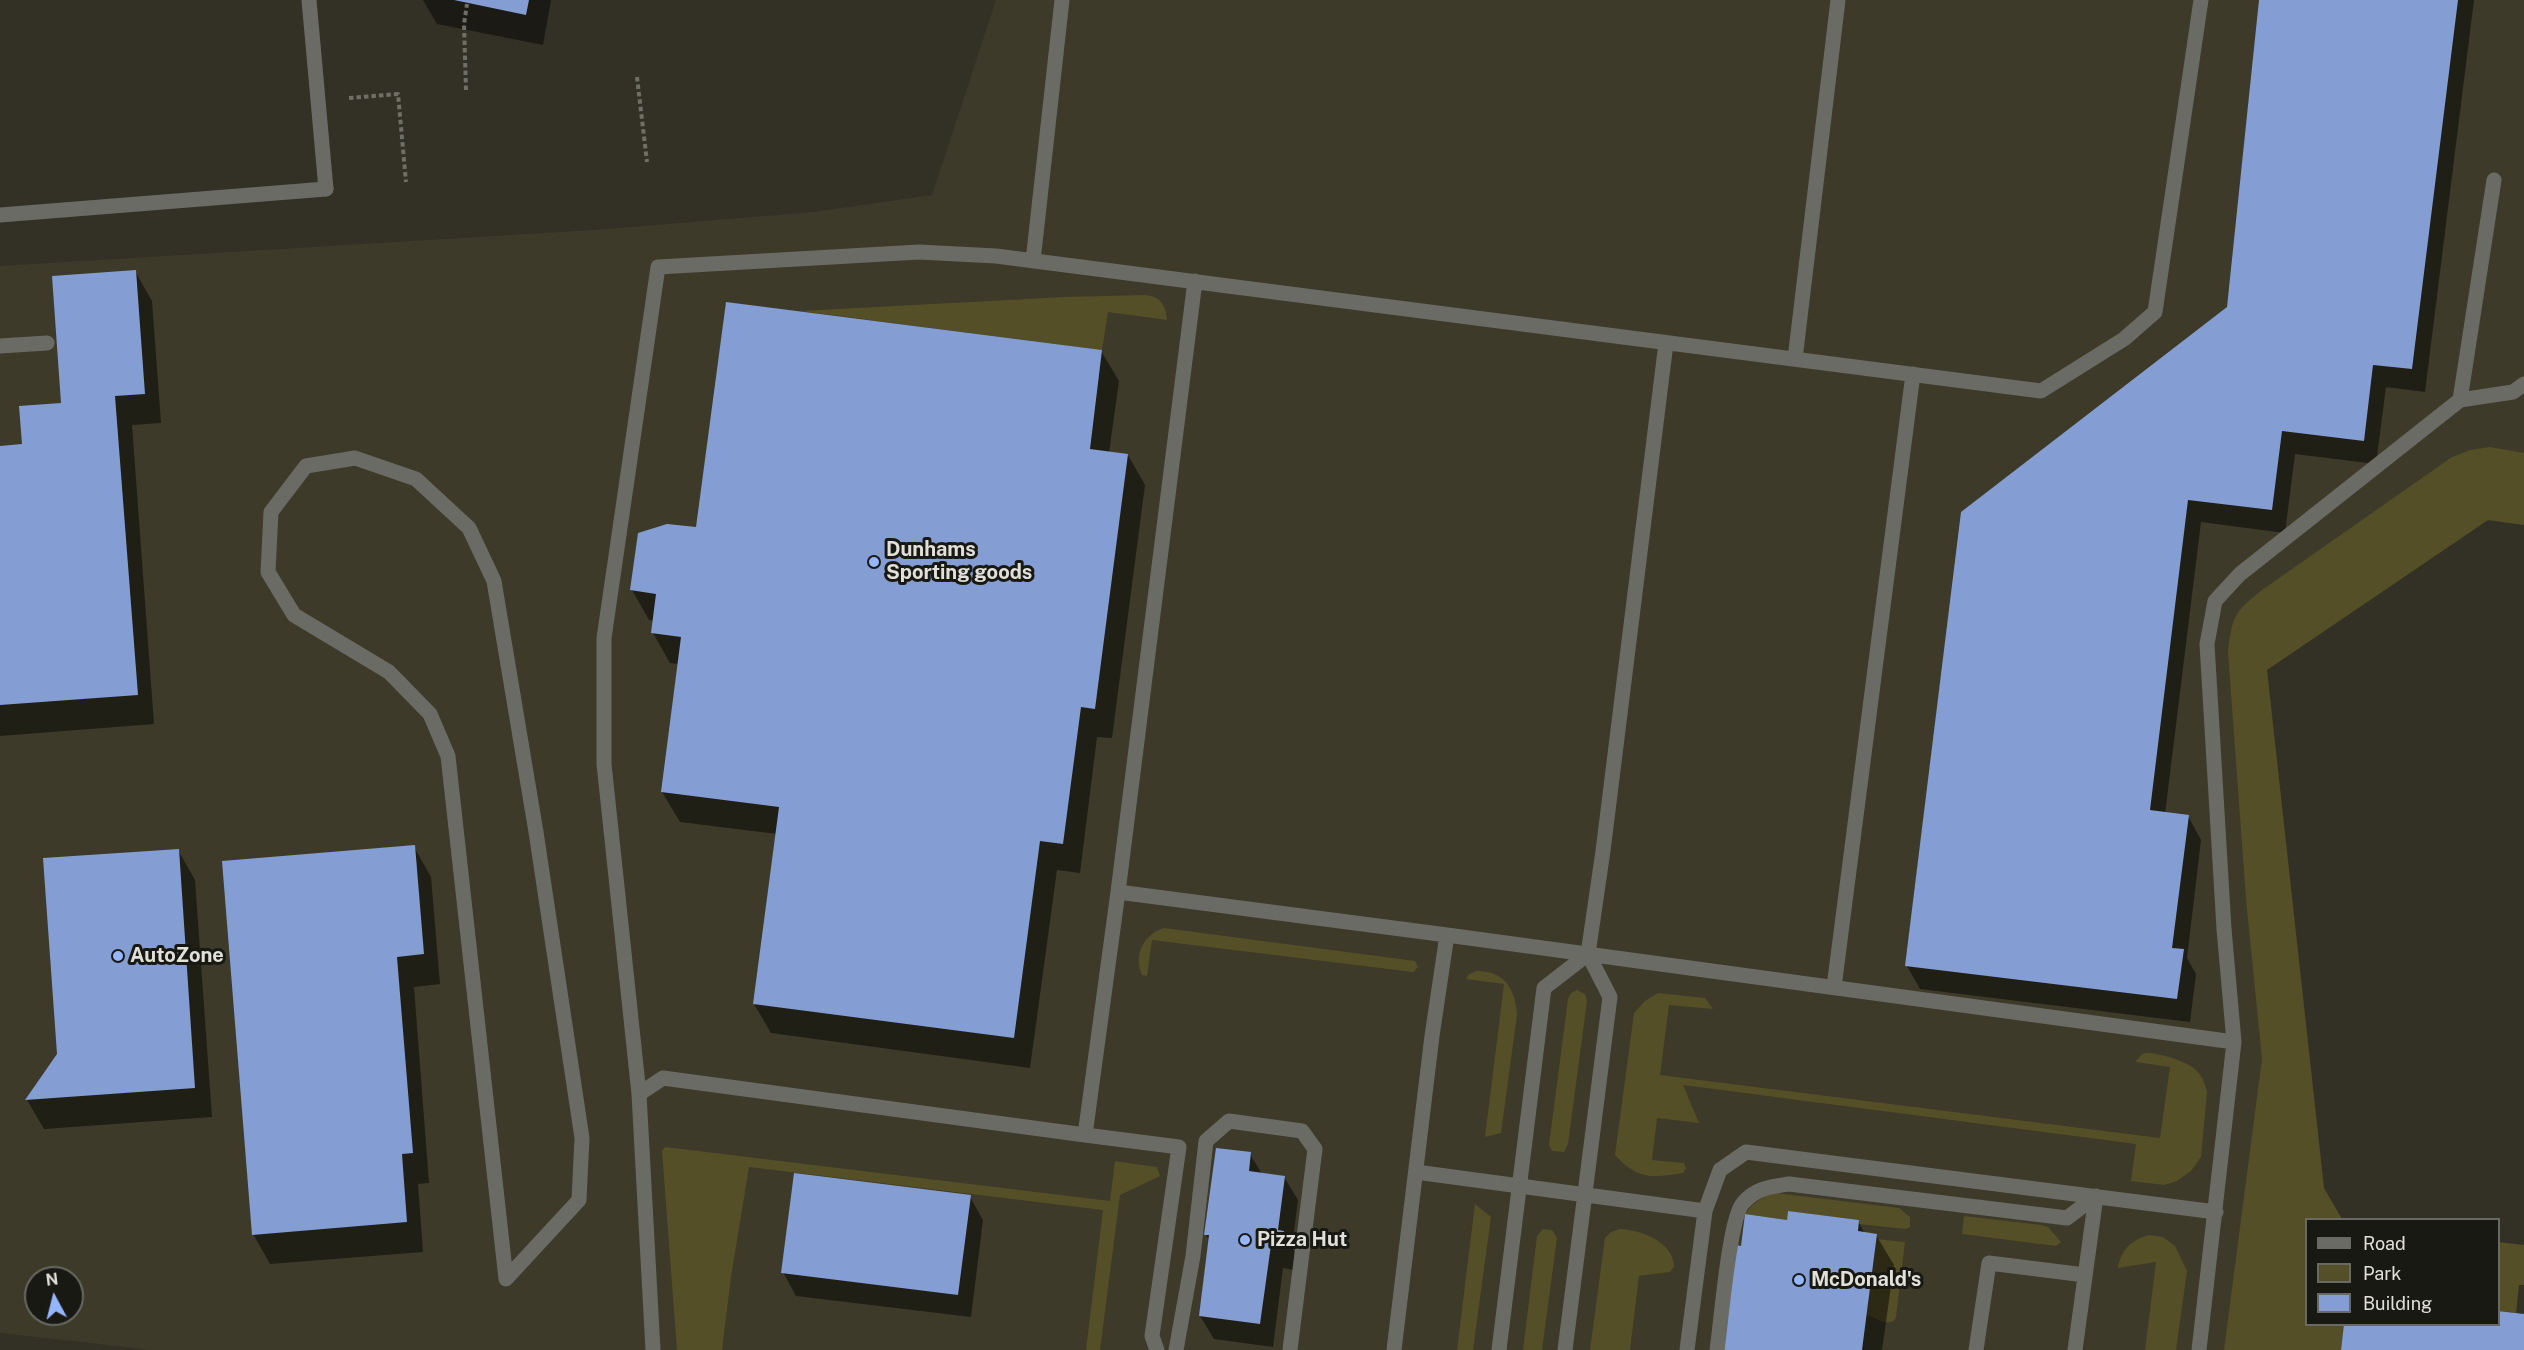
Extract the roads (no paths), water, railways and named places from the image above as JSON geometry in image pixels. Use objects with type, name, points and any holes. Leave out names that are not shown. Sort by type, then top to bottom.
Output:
[{"type":"street","points":[[0,214],[326,189],[309,0]]},
{"type":"street","points":[[1033,261],[1062,0]]},
{"type":"street","points":[[1795,359],[1838,0]]},
{"type":"street","points":[[652,1350],[639,1094],[604,764],[604,638],[658,267],[919,252],[996,256],[2041,391],[2124,339],[2155,312],[2201,0]]},
{"type":"street","points":[[2460,400],[2494,180]]},
{"type":"street","points":[[1084,1135],[1119,892],[1195,281]]},
{"type":"street","points":[[1564,1350],[1610,997],[1588,954],[1606,829],[1666,342]]},
{"type":"street","points":[[0,346],[47,343]]},
{"type":"street","points":[[1834,987],[1913,374]]},
{"type":"street","points":[[2199,1350],[2234,1042],[2224,929],[2207,644],[2215,601],[2240,574],[2460,400],[2513,392],[2524,384]]},
{"type":"street","points":[[356,458],[416,479],[469,528],[494,581],[536,832],[582,1138],[579,1200],[506,1280],[448,756],[430,714],[389,672],[294,615],[268,572],[270,512],[306,466],[356,458]]},
{"type":"street","points":[[1119,892],[2234,1042]]},
{"type":"street","points":[[1395,1350],[1447,935]]},
{"type":"street","points":[[1499,1350],[1544,988],[1588,954]]},
{"type":"street","points":[[639,1094],[663,1078],[1179,1147],[1152,1336],[1157,1350]]},
{"type":"street","points":[[1176,1350],[1193,1256],[1206,1141],[1229,1120],[1302,1131],[1315,1149],[1290,1350]]},
{"type":"street","points":[[1687,1350],[1705,1211],[1720,1170],[1746,1152],[2216,1212]]},
{"type":"street","points":[[1416,1172],[1705,1211]]},
{"type":"street","points":[[1717,1350],[1734,1227],[1741,1204],[1760,1188],[1788,1184],[2067,1218],[2096,1196]]},
{"type":"street","points":[[2075,1350],[2096,1196]]},
{"type":"street","points":[[1976,1350],[1989,1263],[2085,1275]]},
{"type":"place","name":"Dunhams Sporting goods","points":[[874,562]]},
{"type":"place","name":"AutoZone","points":[[118,956]]},
{"type":"place","name":"Pizza Hut","points":[[1245,1240]]},
{"type":"place","name":"McDonald's","points":[[1799,1280]]}]
